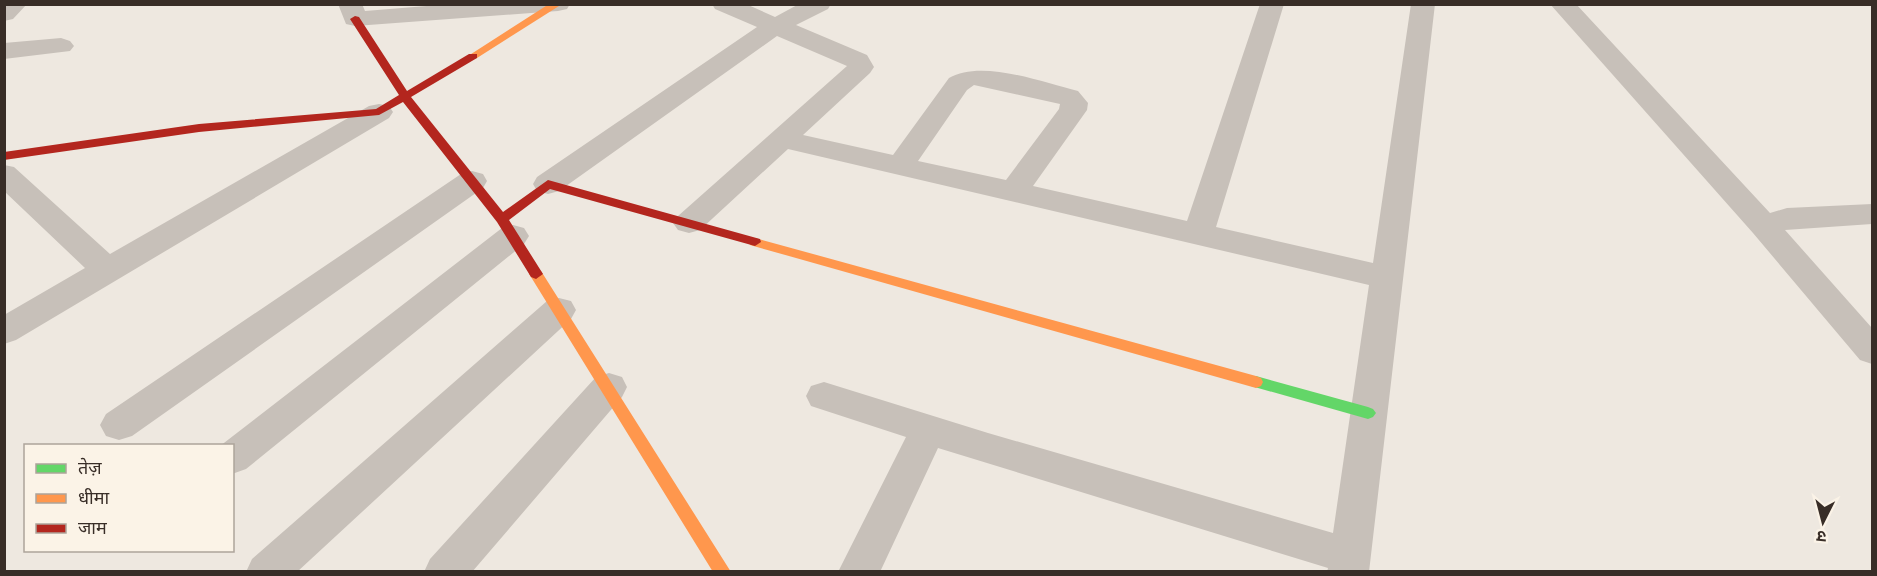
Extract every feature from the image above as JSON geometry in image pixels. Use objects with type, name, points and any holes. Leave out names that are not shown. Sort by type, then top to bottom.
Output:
[{"type":"street","points":[[4,14],[15,4]]},
{"type":"street","points":[[689,223],[861,68],[858,61],[724,4]]},
{"type":"street","points":[[234,456],[507,228],[548,184],[775,26],[819,4]]},
{"type":"street","points":[[1198,234],[1272,4]]},
{"type":"street","points":[[824,396],[1349,564],[1423,4]]},
{"type":"street","points":[[1562,4],[1764,226],[1872,351]]},
{"type":"street","points":[[352,12],[556,5]]},
{"type":"street","points":[[4,331],[406,98],[556,5]]},
{"type":"street","points":[[352,12],[406,98],[507,228],[609,387],[723,572]]},
{"type":"street","points":[[4,51],[61,46]]},
{"type":"street","points":[[900,166],[958,84],[968,78],[981,77],[1068,97],[1074,103],[1073,110],[1013,192]]},
{"type":"street","points":[[4,156],[199,128],[379,112]]},
{"type":"street","points":[[782,139],[1386,277]]},
{"type":"street","points":[[4,174],[108,271]]},
{"type":"street","points":[[119,425],[472,181]]},
{"type":"street","points":[[548,184],[1368,413]]},
{"type":"street","points":[[1764,226],[1787,218],[1872,214]]},
{"type":"street","points":[[267,572],[559,310]]},
{"type":"street","points":[[445,572],[609,387]]},
{"type":"street","points":[[859,572],[928,430]]},
{"type":"traffic: fast","points":[[1256,382],[1368,413]]},
{"type":"traffic: slow","points":[[473,56],[554,6]]},
{"type":"traffic: slow","points":[[755,242],[1256,382]]},
{"type":"traffic: slow","points":[[536,274],[723,572]]},
{"type":"traffic: jam","points":[[355,19],[406,98],[502,219],[536,274]]},
{"type":"traffic: jam","points":[[4,156],[199,128],[379,112],[473,56]]},
{"type":"traffic: jam","points":[[502,219],[548,184],[755,242]]}]
